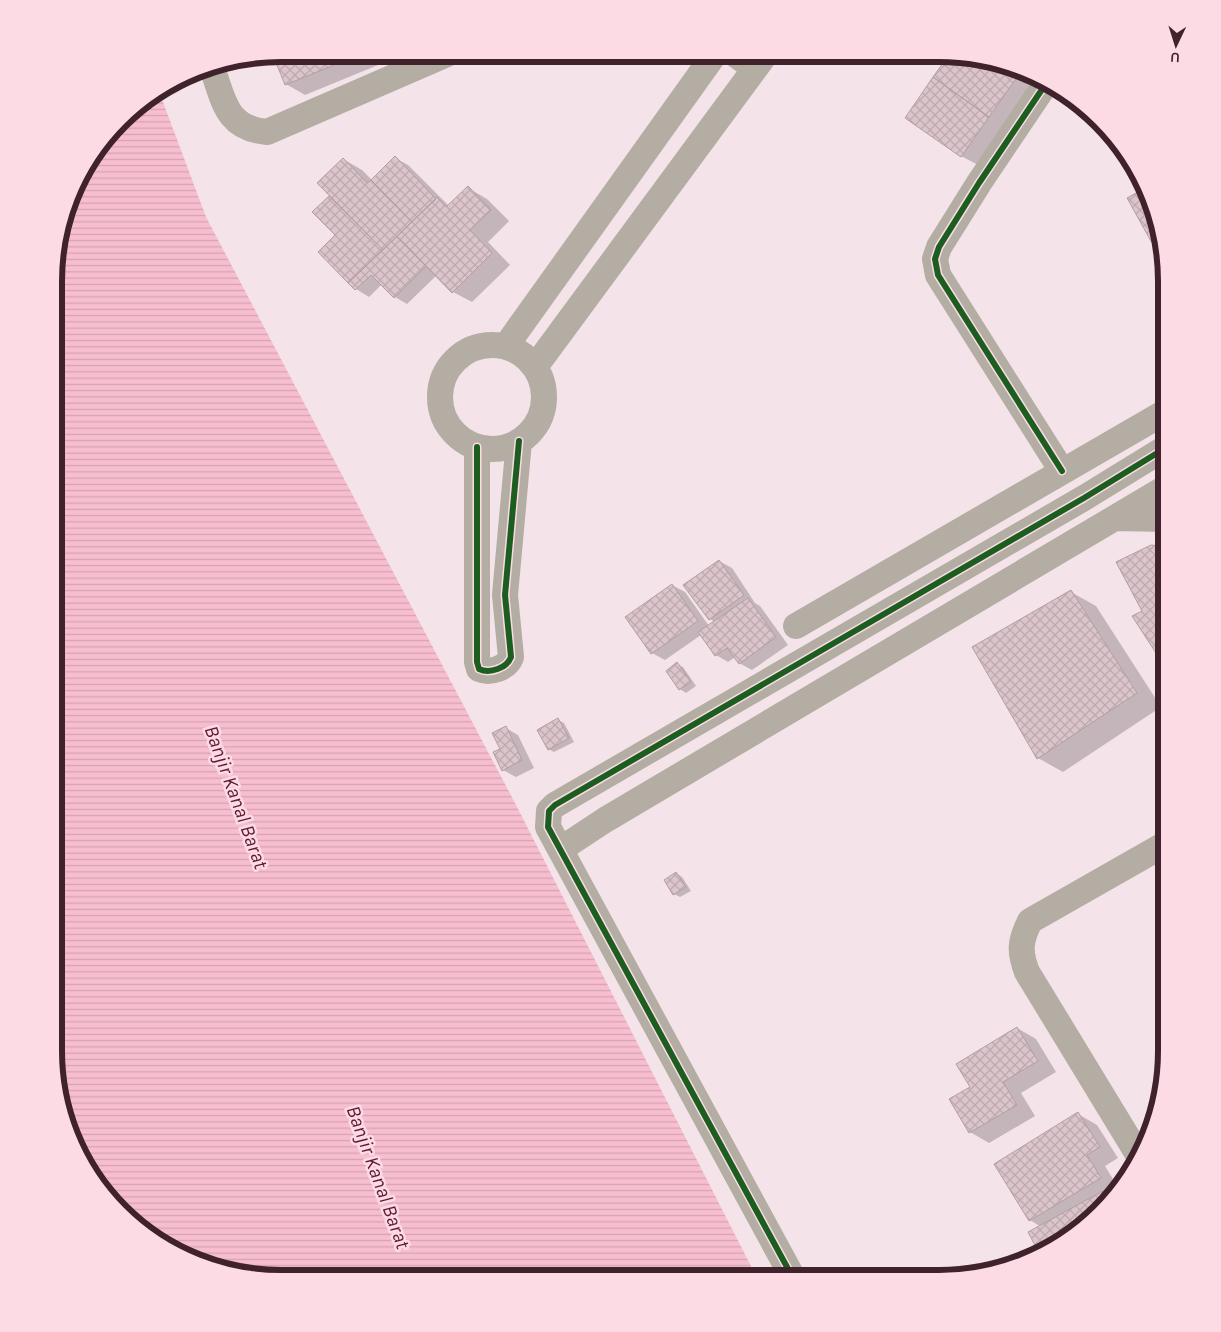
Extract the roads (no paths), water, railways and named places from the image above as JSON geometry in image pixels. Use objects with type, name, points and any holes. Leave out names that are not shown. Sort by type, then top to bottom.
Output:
[{"type":"street","points":[[214,73],[228,110],[238,124],[252,131],[267,132],[429,62]]},
{"type":"street","points":[[506,346],[709,62]]},
{"type":"street","points":[[535,367],[751,62]]},
{"type":"street","points":[[1043,89],[979,183],[939,248],[935,259],[938,275],[1062,472]]},
{"type":"street","points":[[482,344],[506,346],[522,354],[535,367],[544,386],[543,407],[535,427],[519,441],[499,449],[477,447],[456,436],[442,416],[438,394],[440,386],[445,371],[461,354],[482,344]]},
{"type":"street","points":[[796,626],[1158,416]]},
{"type":"street","points":[[477,447],[477,662],[479,669],[484,672],[504,667],[509,662],[511,656],[504,595],[519,441]]},
{"type":"street","points":[[789,1270],[548,827],[549,811],[555,805],[1158,453]]},
{"type":"street","points":[[561,849],[605,820],[1158,492]]},
{"type":"street","points":[[1115,518],[1158,519]]},
{"type":"street","points":[[585,788],[605,820]]},
{"type":"street","points":[[1135,1149],[1027,972],[1021,954],[1023,935],[1030,921],[1158,848]]},
{"type":"water","name":"Banjir Kanal Barat","points":[[162,98],[206,217],[516,805],[753,1270],[282,1270],[253,1268],[225,1262],[198,1253],[160,1233],[137,1215],[108,1184],[85,1147],[74,1121],[64,1079],[62,1050],[62,282],[64,253],[70,225],[79,198],[92,172],[117,137],[137,117]]}]
